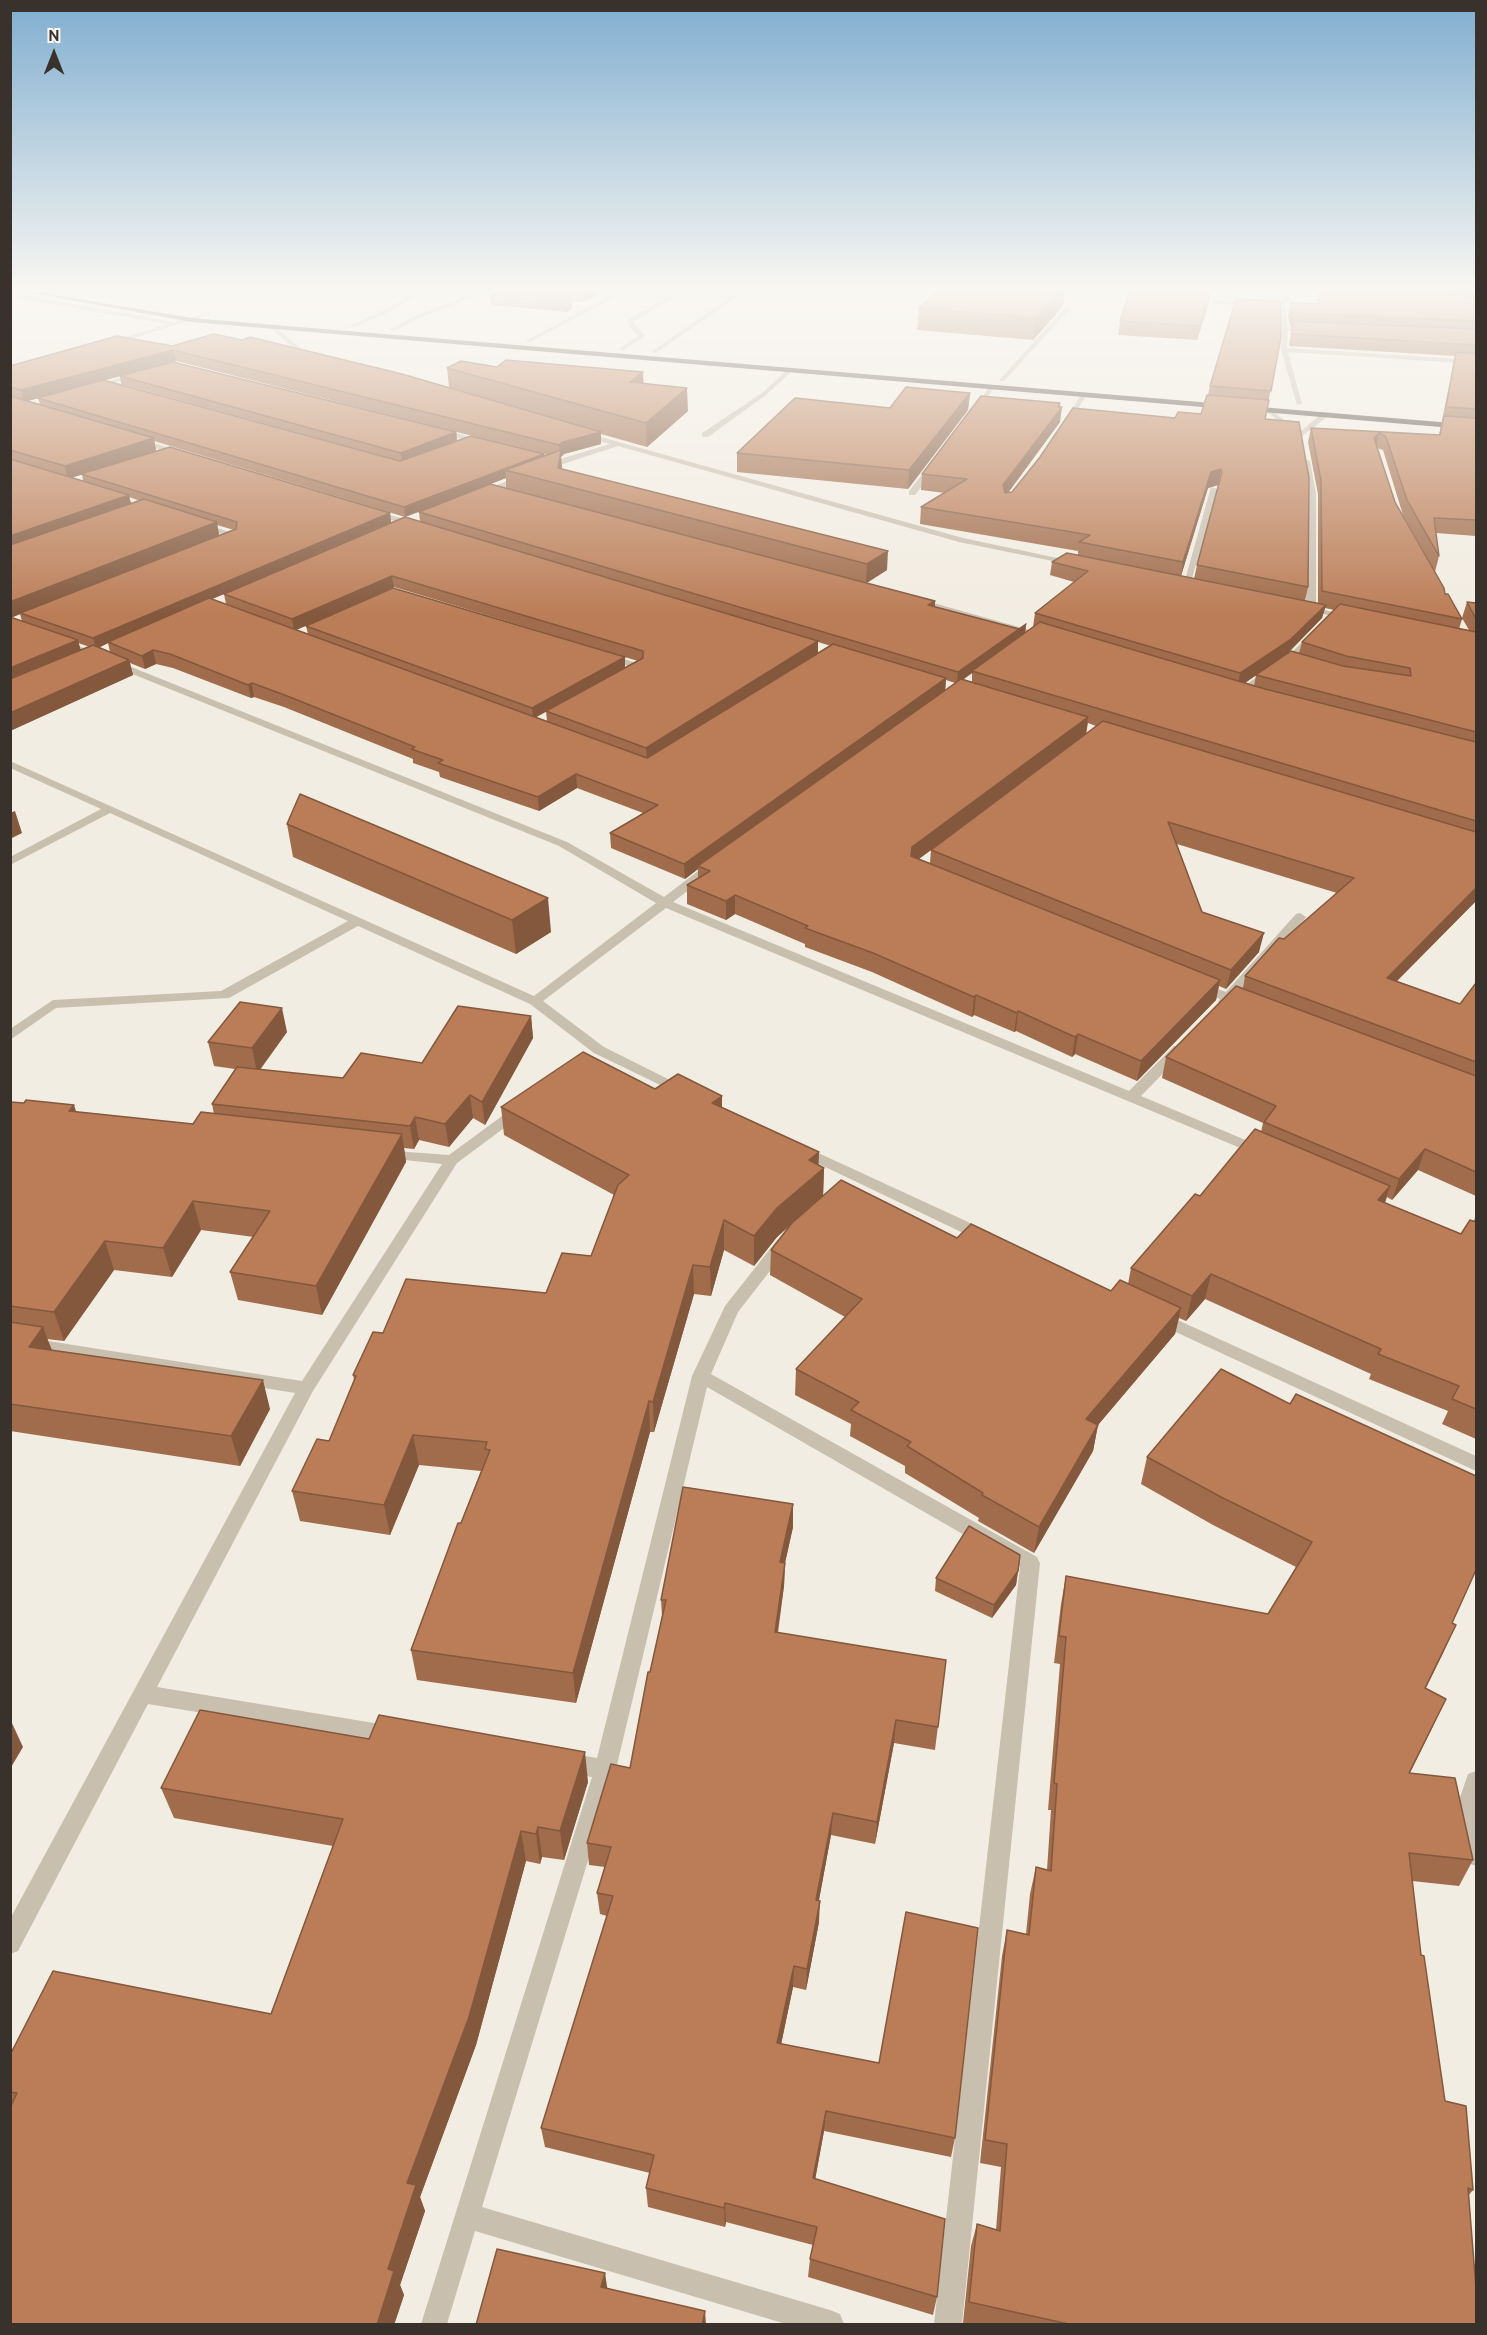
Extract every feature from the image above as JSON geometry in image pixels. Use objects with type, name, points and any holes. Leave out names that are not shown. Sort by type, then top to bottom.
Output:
[{"type":"highway","points":[[1130,399],[1476,428]]},
{"type":"highway","points":[[1237,399],[1476,419]]},
{"type":"street","points":[[705,435],[757,399]]},
{"type":"street","points":[[970,417],[983,399]]},
{"type":"street","points":[[1058,433],[1081,399]]},
{"type":"street","points":[[1298,399],[1299,404]]},
{"type":"street","points":[[1269,411],[1301,435],[1312,494],[1311,610]]},
{"type":"street","points":[[1301,435],[1324,416]]},
{"type":"street","points":[[427,428],[495,445]]},
{"type":"street","points":[[572,431],[962,540],[1089,565]]},
{"type":"street","points":[[128,437],[195,458]]},
{"type":"street","points":[[463,443],[473,439]]},
{"type":"street","points":[[471,497],[560,462],[617,444]]},
{"type":"street","points":[[152,458],[173,451]]},
{"type":"street","points":[[912,493],[941,455]]},
{"type":"street","points":[[549,459],[560,462]]},
{"type":"street","points":[[492,489],[516,495]]},
{"type":"street","points":[[1186,585],[1214,489]]},
{"type":"street","points":[[361,508],[428,529]]},
{"type":"street","points":[[395,526],[416,518]]},
{"type":"street","points":[[190,522],[234,535],[213,543]]},
{"type":"street","points":[[1175,583],[1197,587]]},
{"type":"street","points":[[909,599],[1059,640]]},
{"type":"street","points":[[1288,605],[1360,621]]},
{"type":"street","points":[[1227,691],[1243,695],[1286,661],[1334,615]]},
{"type":"street","points":[[1019,646],[1037,633]]},
{"type":"street","points":[[53,639],[563,844],[663,902],[1273,1156]]},
{"type":"street","points":[[594,652],[639,666],[620,676]]},
{"type":"street","points":[[1286,661],[1302,667]]},
{"type":"street","points":[[10,764],[535,1001],[599,1050],[696,1098]]},
{"type":"street","points":[[10,862],[110,809]]},
{"type":"street","points":[[535,1001],[720,861]]},
{"type":"street","points":[[1213,1014],[1300,917]]},
{"type":"street","points":[[10,1036],[53,1004],[224,995],[357,921]]},
{"type":"street","points":[[1186,980],[1261,1010]]},
{"type":"street","points":[[1133,1096],[1189,1039]]},
{"type":"street","points":[[581,1064],[599,1050]]},
{"type":"street","points":[[10,1943],[306,1388],[452,1160],[535,1098]]},
{"type":"street","points":[[793,1146],[998,1243]]},
{"type":"street","points":[[371,1151],[452,1160]]},
{"type":"street","points":[[841,1192],[857,1178]]},
{"type":"street","points":[[434,2325],[466,2215],[605,1770],[701,1376],[731,1310],[784,1243],[800,1229]]},
{"type":"street","points":[[1150,1313],[1476,1464]]},
{"type":"street","points":[[10,1341],[306,1388]]},
{"type":"street","points":[[701,1376],[1030,1563],[948,2325]]},
{"type":"street","points":[[143,1694],[409,1737]]},
{"type":"street","points":[[548,1760],[605,1770]]},
{"type":"street","points":[[1476,1781],[1469,1803],[1476,1855]]},
{"type":"street","points":[[466,2215],[830,2325]]},
{"type":"building","points":[[10,399],[20,399],[154,438],[65,466],[10,450]]},
{"type":"building","points":[[41,399],[173,399],[400,461],[471,436],[544,454],[404,507]]},
{"type":"building","points":[[204,399],[322,399],[456,432],[401,453]]},
{"type":"building","points":[[372,399],[488,399],[601,432],[559,445]]},
{"type":"building","points":[[559,399],[674,399],[646,423]]},
{"type":"building","points":[[794,399],[890,408],[897,399],[965,399],[909,470],[737,453]]},
{"type":"building","points":[[979,399],[1060,403],[1058,407],[1062,407],[1003,485],[1005,493],[1012,492],[1040,457],[1073,408],[1175,418],[1178,412],[1201,414],[1206,399],[1269,400],[1265,419],[1299,422],[1309,478],[1308,587],[1197,565],[1221,469],[1211,472],[1183,562],[1079,542],[1090,535],[921,507],[967,479],[922,474]]},
{"type":"building","points":[[1447,399],[1476,399],[1476,409],[1446,407]]},
{"type":"building","points":[[1444,416],[1476,418],[1476,520],[1434,518],[1439,556],[1407,500],[1386,437],[1379,433],[1374,438],[1395,502],[1444,588],[1445,594],[1448,594],[1462,619],[1322,591],[1321,480],[1311,428],[1440,435]]},
{"type":"building","points":[[170,447],[390,513],[93,638],[20,613],[236,529],[237,522],[81,474]]},
{"type":"building","points":[[561,450],[558,468],[888,551],[867,564],[505,470]]},
{"type":"building","points":[[10,459],[129,495],[10,536]]},
{"type":"building","points":[[490,484],[935,601],[928,605],[1019,629],[958,672],[419,512]]},
{"type":"building","points":[[144,499],[217,522],[10,602],[10,545]]},
{"type":"building","points":[[405,517],[818,641],[646,748],[546,711],[643,658],[643,651],[392,576],[292,619],[224,594]]},
{"type":"building","points":[[1067,553],[1326,605],[1291,639],[1240,673],[1035,613],[1088,571],[1052,562]]},
{"type":"building","points":[[393,588],[625,657],[532,708],[306,626]]},
{"type":"building","points":[[209,598],[647,758],[833,644],[946,678],[684,864],[610,833],[658,805],[576,774],[538,797],[438,763],[443,760],[252,683],[248,685],[170,654],[153,650],[142,656],[108,642]]},
{"type":"building","points":[[1467,602],[1476,603],[1476,619]]},
{"type":"building","points":[[1340,604],[1476,632],[1476,732],[1256,675],[1291,651],[1343,666],[1411,676],[1410,668],[1346,656],[1302,642]]},
{"type":"building","points":[[10,617],[78,640],[10,668]]},
{"type":"building","points":[[1040,622],[1265,689],[1476,742],[1476,821],[972,671]]},
{"type":"building","points":[[93,645],[129,660],[10,713],[10,679]]},
{"type":"building","points":[[961,679],[1088,717],[912,847],[911,856],[1220,980],[1141,1061],[1078,1034],[1075,1037],[1018,1011],[1017,1013],[976,995],[974,997],[873,953],[805,928],[808,926],[735,895],[726,901],[687,885],[710,871],[698,866]]},
{"type":"building","points":[[1103,721],[1476,832],[1476,888],[1387,978],[1460,1004],[1476,983],[1476,1062],[1245,976],[1279,938],[1284,939],[1354,878],[1168,822],[1202,912],[1264,933],[1231,970],[931,850]]},
{"type":"building","points":[[300,794],[548,898],[512,920],[287,824]]},
{"type":"building","points":[[1236,986],[1476,1076],[1476,1172],[1425,1149],[1399,1179],[1264,1122],[1276,1106],[1166,1057]]},
{"type":"building","points":[[240,1002],[282,1008],[252,1048],[208,1042]]},
{"type":"building","points":[[458,1006],[531,1016],[482,1102],[470,1095],[445,1124],[415,1117],[410,1126],[212,1104],[237,1067],[343,1078],[361,1053],[422,1063]]},
{"type":"building","points":[[583,1052],[655,1089],[678,1074],[722,1096],[712,1103],[819,1152],[809,1160],[824,1168],[777,1208],[754,1236],[724,1220],[710,1267],[693,1265],[653,1402],[649,1401],[573,1673],[411,1650],[458,1523],[461,1523],[490,1450],[485,1449],[487,1442],[413,1435],[384,1505],[292,1491],[317,1439],[329,1441],[356,1376],[353,1375],[373,1332],[383,1333],[406,1279],[546,1293],[562,1253],[591,1256],[618,1185],[629,1175],[501,1107]]},
{"type":"building","points":[[26,1100],[74,1105],[69,1111],[193,1124],[201,1112],[402,1134],[316,1286],[230,1272],[270,1211],[193,1201],[163,1248],[105,1241],[54,1312],[10,1306],[10,1102],[24,1103]]},
{"type":"building","points":[[1255,1129],[1390,1186],[1378,1200],[1461,1234],[1470,1220],[1476,1222],[1476,1409],[1452,1399],[1459,1386],[1378,1354],[1381,1349],[1211,1274],[1192,1296],[1131,1268],[1195,1194],[1200,1196]]},
{"type":"building","points":[[841,1180],[957,1238],[971,1224],[1111,1291],[1120,1280],[1181,1308],[1086,1419],[1098,1425],[1039,1527],[982,1495],[983,1493],[907,1446],[911,1442],[851,1410],[859,1402],[796,1369],[862,1299],[771,1250],[792,1223]]},
{"type":"building","points":[[10,1322],[43,1327],[29,1347],[263,1380],[231,1436],[10,1404]]},
{"type":"building","points":[[1221,1369],[1290,1404],[1296,1394],[1476,1476],[1476,1570],[1452,1623],[1456,1625],[1425,1688],[1446,1699],[1409,1773],[1455,1778],[1473,1860],[1409,1853],[1421,1955],[1424,1956],[1445,2101],[1466,2106],[1473,2190],[1468,2188],[1476,2288],[1476,2325],[1073,2325],[969,2302],[977,2224],[1000,2231],[1007,2144],[985,2140],[1007,1930],[1029,1935],[1036,1867],[1051,1871],[1057,1784],[1054,1783],[1066,1637],[1059,1636],[1066,1576],[1268,1614],[1312,1542],[1147,1457]]},
{"type":"building","points":[[683,1487],[793,1504],[780,1562],[785,1563],[775,1632],[946,1660],[938,1727],[896,1720],[877,1822],[833,1813],[816,1900],[820,1901],[807,1969],[794,1966],[777,2043],[879,2063],[906,1912],[978,1928],[955,2138],[826,2111],[813,2178],[945,2219],[937,2297],[810,2259],[817,2227],[725,2203],[724,2208],[646,2188],[654,2155],[541,2128],[613,1896],[597,1893],[611,1847],[587,1843],[611,1764],[630,1768],[648,1672],[650,1672],[666,1600],[661,1600]]},
{"type":"building","points":[[969,1526],[1020,1555],[1018,1571],[994,1605],[936,1578]]},
{"type":"building","points":[[200,1710],[369,1739],[379,1715],[585,1752],[560,1831],[538,1827],[536,1834],[521,1831],[469,2017],[407,2183],[416,2185],[388,2269],[394,2271],[377,2325],[10,2325],[10,2108],[17,2093],[10,2092],[10,2055],[53,1971],[271,2014],[343,1819],[161,1788]]},
{"type":"building","points":[[497,2249],[605,2273],[601,2287],[705,2311],[702,2325],[476,2325]]}]
